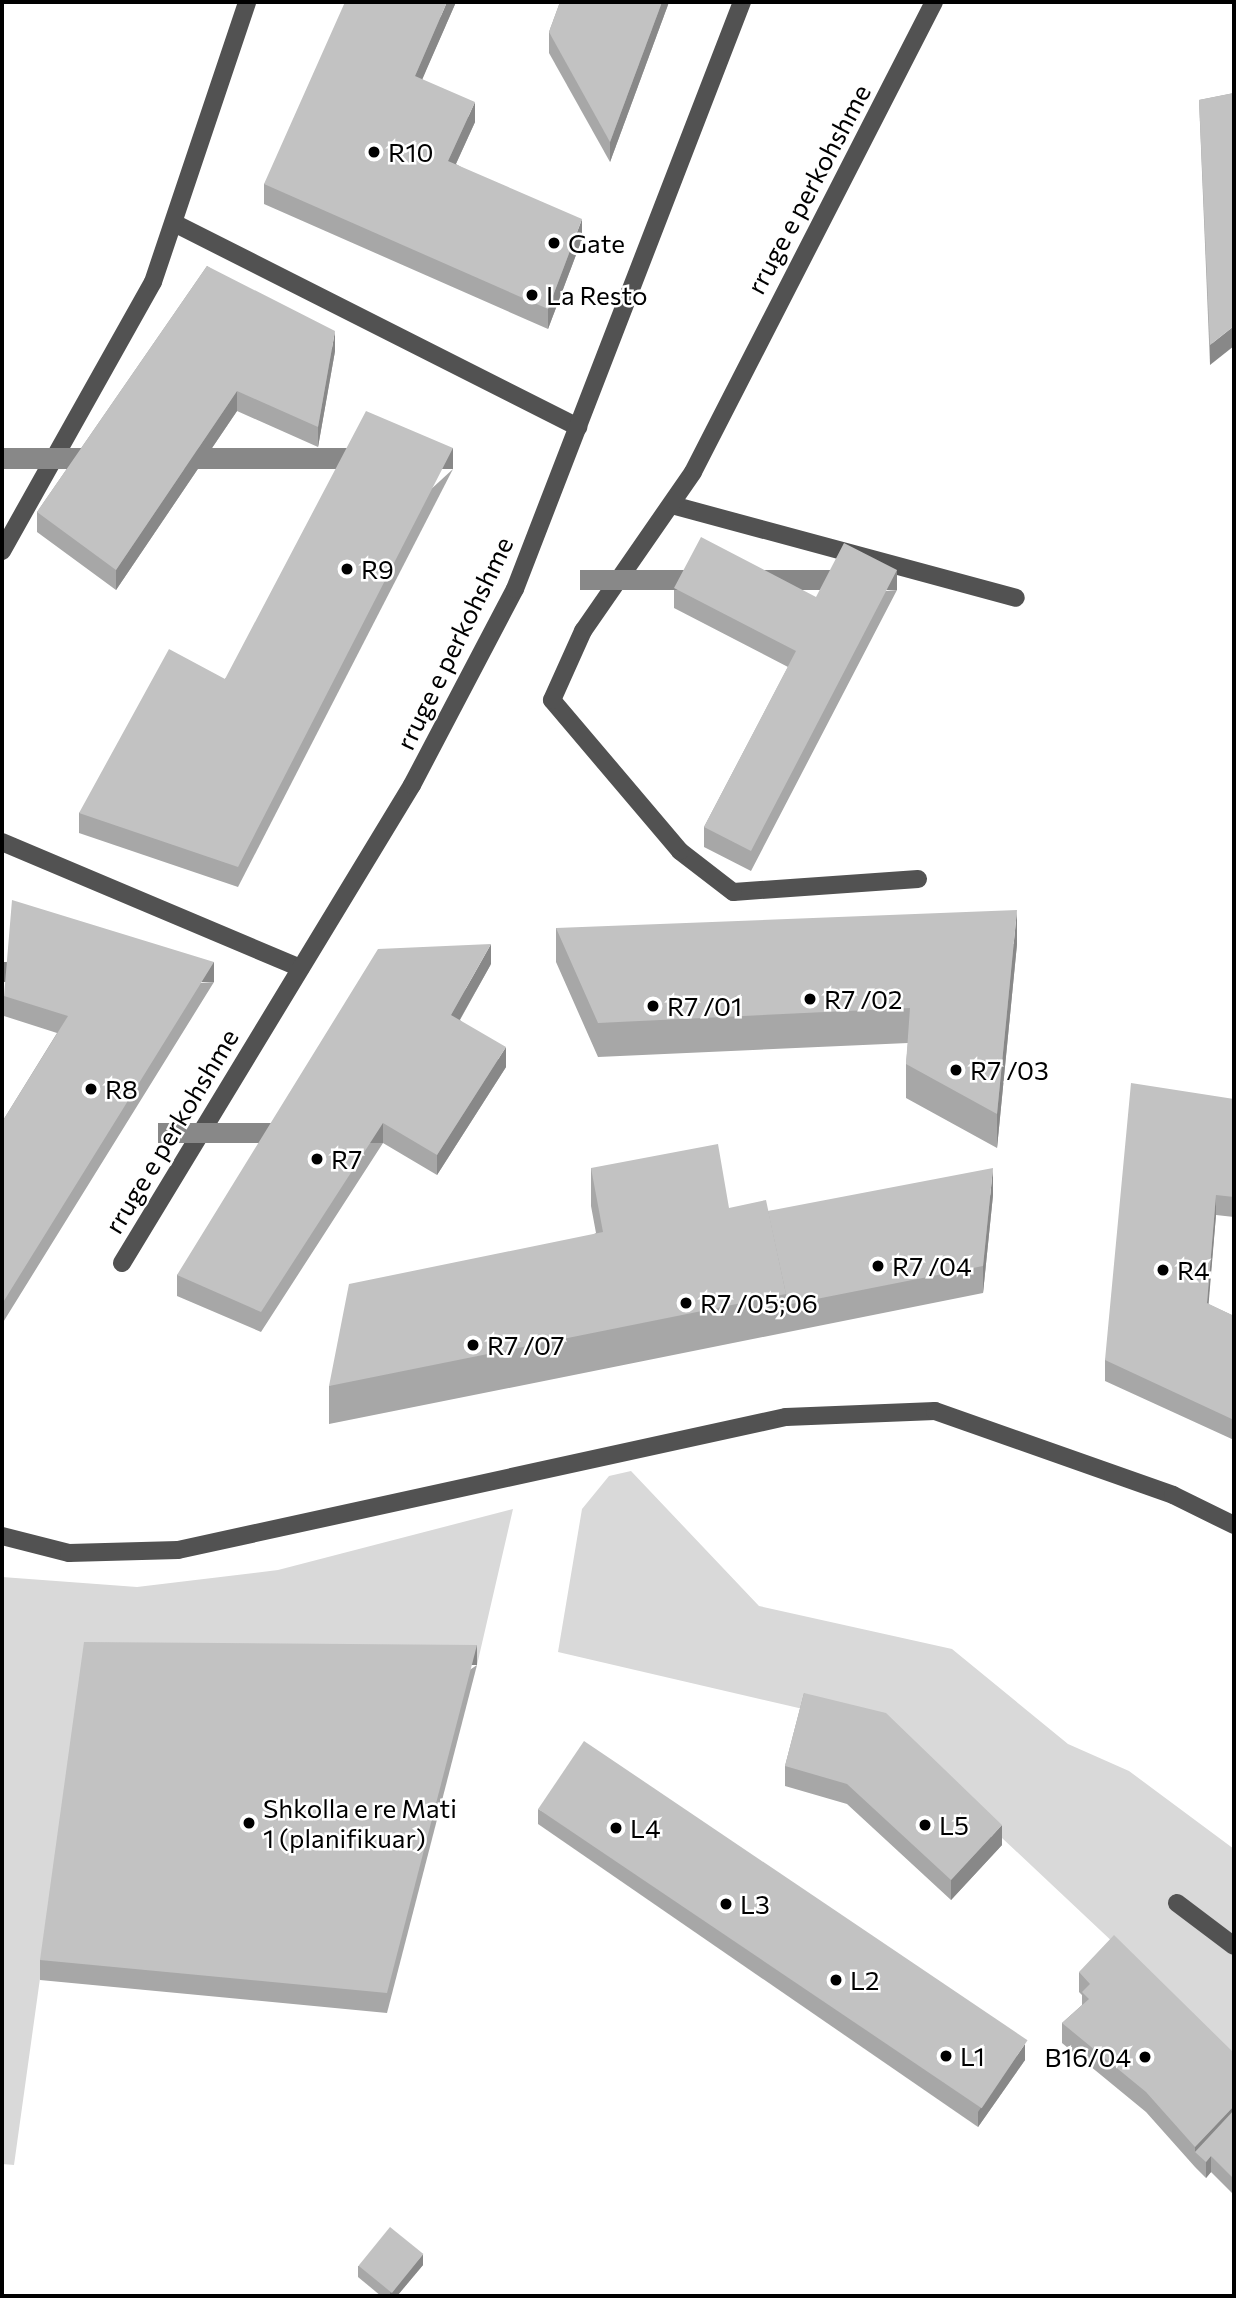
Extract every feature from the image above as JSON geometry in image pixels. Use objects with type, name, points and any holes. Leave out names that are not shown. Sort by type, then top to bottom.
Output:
[{"type":"street","points":[[2,551],[117,352],[174,223],[247,2]]},
{"type":"street","name":"rruge e perkohshme","points":[[122,1263],[412,785],[515,589],[742,2]]},
{"type":"street","name":"rruge e perkohshme","points":[[918,879],[733,892],[680,851],[552,700],[583,631],[672,505],[934,2]]},
{"type":"street","points":[[174,223],[578,427]]},
{"type":"street","points":[[672,505],[1016,598]]},
{"type":"street","points":[[2,842],[301,968]]},
{"type":"street","points":[[2,1536],[69,1553],[178,1550],[786,1417],[935,1411],[1173,1495],[1234,1525]]},
{"type":"street","points":[[1177,1903],[1234,1946]]},
{"type":"shaded area","points":[[631,1471],[759,1606],[952,1649],[1068,1744],[1129,1771],[1234,1849],[1234,2056],[885,1728],[558,1652],[582,1509],[609,1476]]},
{"type":"shaded area","points":[[513,1509],[477,1665],[84,1663],[14,2165],[2,2164],[2,1577],[137,1587],[278,1570]]},
{"type":"building","name":"R10","points":[[345,2],[447,2],[415,76],[475,102],[448,161],[582,219],[548,309],[264,184]]},
{"type":"building","points":[[560,2],[662,2],[610,142],[549,32]]},
{"type":"building","points":[[1234,93],[1234,326],[1210,345],[1199,100]]},
{"type":"building","points":[[207,266],[335,331],[318,427],[237,391],[116,570],[37,512]]},
{"type":"building","name":"R9","points":[[366,411],[453,448],[238,867],[79,813],[169,649],[225,679]]},
{"type":"building","points":[[1232,435],[1234,435],[1234,471]]},
{"type":"building","points":[[701,537],[816,597],[844,543],[897,570],[751,851],[704,827],[796,651],[674,588]]},
{"type":"building","name":"R8","points":[[12,900],[214,962],[2,1304],[2,1122],[68,1016],[4,996]]},
{"type":"building","points":[[1017,910],[997,1114],[906,1064],[910,1008],[598,1023],[556,928]]},
{"type":"building","name":"R7","points":[[491,944],[451,1015],[506,1047],[437,1155],[383,1123],[261,1312],[177,1275],[378,949]]},
{"type":"building","name":"R4","points":[[1131,1083],[1234,1099],[1234,1197],[1216,1195],[1207,1303],[1234,1316],[1234,1420],[1105,1360]]},
{"type":"building","points":[[718,1144],[729,1208],[766,1200],[786,1294],[329,1386],[349,1284],[603,1232],[591,1168]]},
{"type":"building","name":"R7 /04","points":[[993,1168],[983,1266],[786,1305],[768,1211]]},
{"type":"building","name":"Shkolla e re Mati 1 (planifikuar)","points":[[84,1642],[477,1645],[387,1993],[40,1960]]},
{"type":"building","name":"L5","points":[[804,1693],[886,1713],[1002,1825],[951,1880],[847,1784],[785,1766]]},
{"type":"building","points":[[584,1741],[1028,2040],[982,2108],[538,1809]]},
{"type":"building","name":"B16/04","points":[[1114,1935],[1234,2053],[1234,2106],[1195,2147],[1146,2092],[1062,2023],[1089,1999],[1082,1992],[1090,1984],[1079,1972]]},
{"type":"building","points":[[1234,2110],[1234,2179],[1211,2156],[1206,2162],[1195,2152]]},
{"type":"building","points":[[390,2227],[423,2254],[392,2293],[359,2266]]},
{"type":"place","name":"R10","points":[[374,152]]},
{"type":"place","name":"Gate","points":[[554,243]]},
{"type":"place","name":"La Resto","points":[[532,295]]},
{"type":"place","name":"R9","points":[[347,569]]},
{"type":"place","name":"R7 /02","points":[[810,999]]},
{"type":"place","name":"R7 /01","points":[[653,1006]]},
{"type":"place","name":"R7 /03","points":[[956,1070]]},
{"type":"place","name":"R8","points":[[91,1089]]},
{"type":"place","name":"R7","points":[[317,1159]]},
{"type":"place","name":"R7 /04","points":[[878,1266]]},
{"type":"place","name":"R4","points":[[1163,1270]]},
{"type":"place","name":"R7 /05;06","points":[[686,1303]]},
{"type":"place","name":"R7 /07","points":[[473,1345]]},
{"type":"place","name":"Shkolla e re Mati 1 (planifikuar)","points":[[249,1823]]},
{"type":"place","name":"L5","points":[[925,1825]]},
{"type":"place","name":"L4","points":[[616,1828]]},
{"type":"place","name":"L3","points":[[726,1904]]},
{"type":"place","name":"L2","points":[[836,1980]]},
{"type":"place","name":"L1","points":[[946,2056]]},
{"type":"place","name":"B16/04","points":[[1145,2057]]}]
